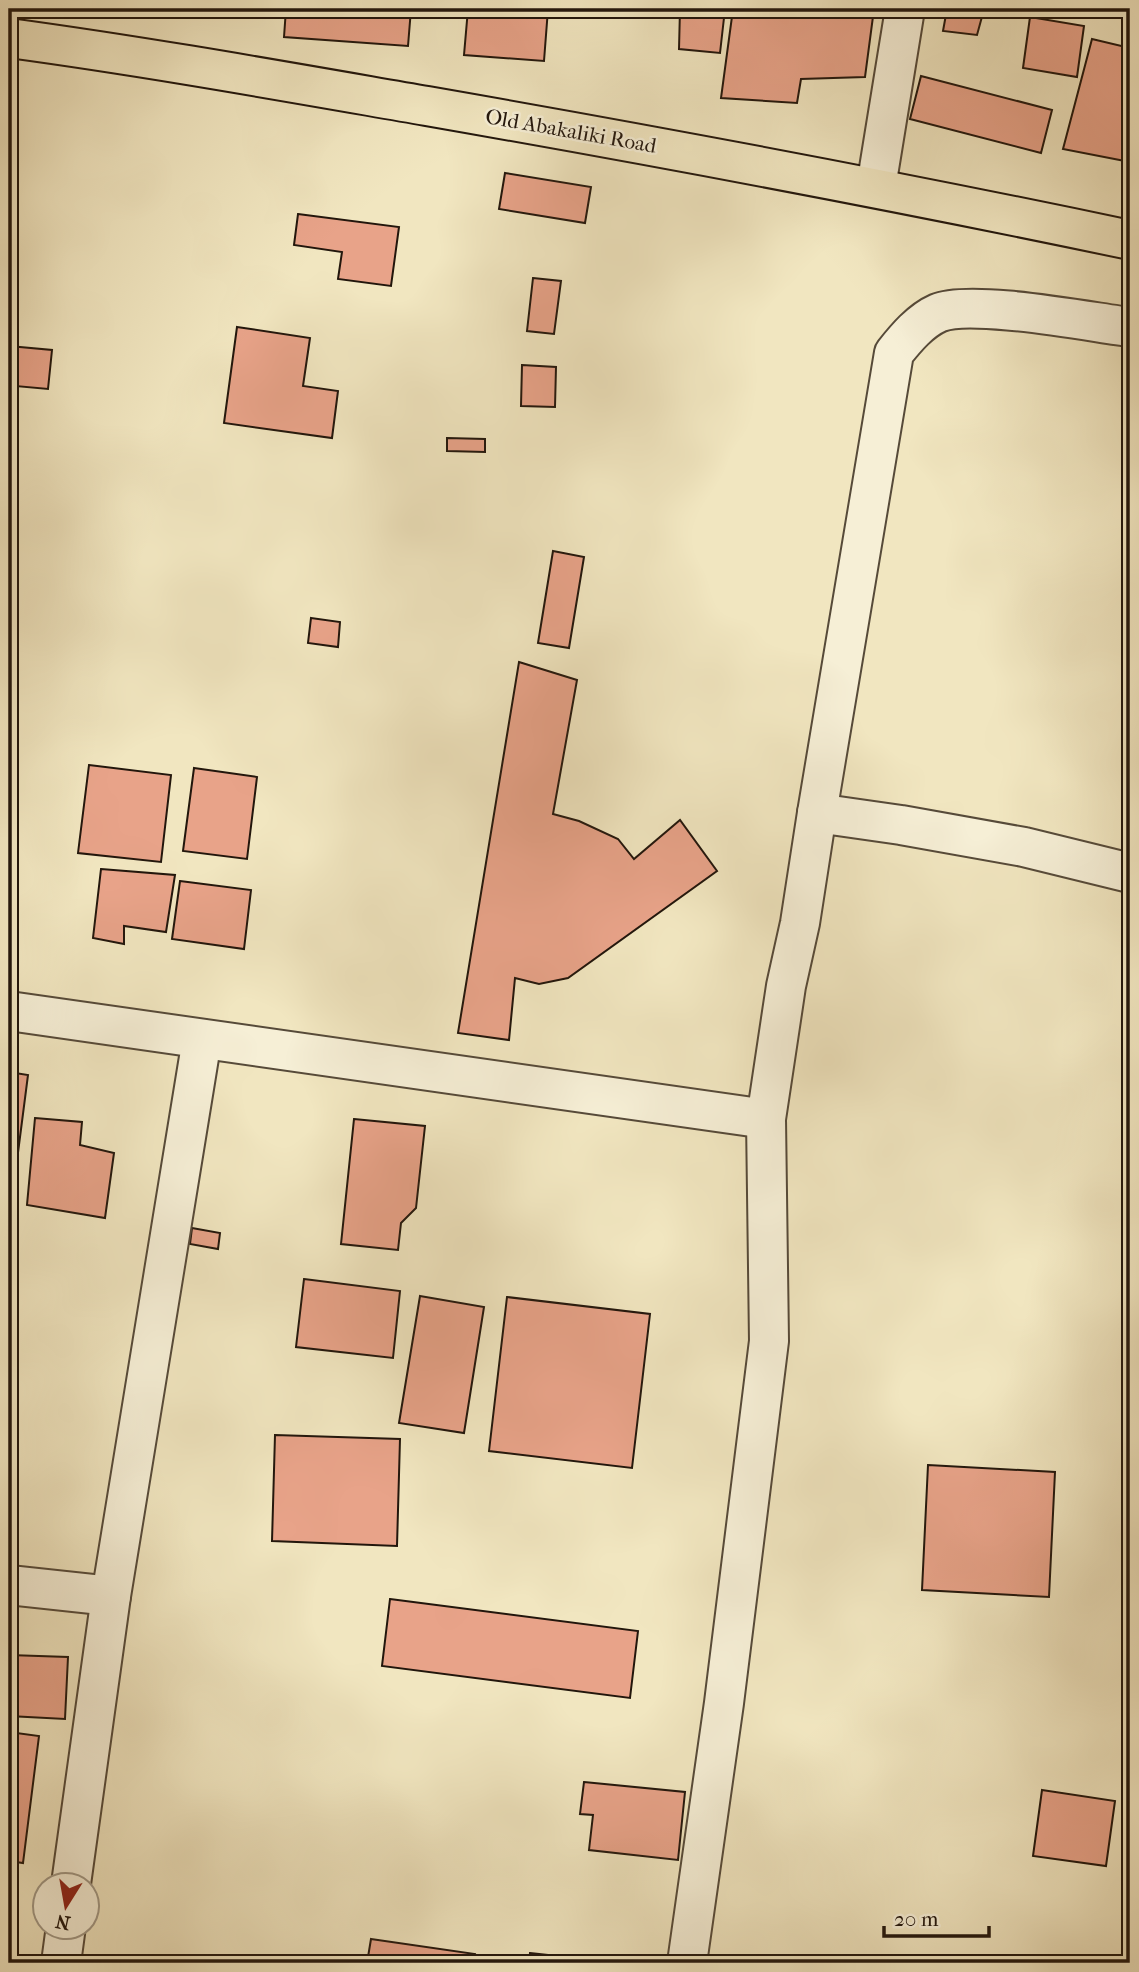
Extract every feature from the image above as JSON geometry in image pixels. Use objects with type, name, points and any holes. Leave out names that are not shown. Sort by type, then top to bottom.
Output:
[{"type":"main road","name":"Old Abakaliki Road","points":[[9,38],[153,58],[877,187],[1130,240]]},
{"type":"street","points":[[877,187],[905,9]]},
{"type":"street","points":[[687,1963],[724,1703],[769,1340],[766,1119],[786,986],[800,923],[894,353],[911,332],[938,313],[977,307],[1130,327]]},
{"type":"street","points":[[817,813],[1024,847],[1130,873]]},
{"type":"street","points":[[9,1011],[766,1119]]},
{"type":"street","points":[[73,1870],[111,1596],[202,1039]]},
{"type":"street","points":[[9,1585],[111,1596]]},
{"type":"street","points":[[61,1963],[64,1940]]},
{"type":"building","points":[[286,9],[335,12],[335,9],[411,9],[408,46],[284,37]]},
{"type":"building","points":[[468,9],[548,9],[544,61],[464,55]]},
{"type":"building","points":[[680,9],[725,9],[720,53],[679,49]]},
{"type":"building","points":[[733,9],[874,9],[865,77],[801,79],[797,103],[721,98]]},
{"type":"building","points":[[947,9],[983,13],[977,35],[943,31]]},
{"type":"building","points":[[1030,17],[1084,26],[1077,77],[1023,68]]},
{"type":"building","points":[[1092,39],[1130,48],[1130,162],[1063,149]]},
{"type":"building","points":[[921,76],[1052,110],[1041,153],[910,119]]},
{"type":"building","points":[[505,173],[591,187],[585,223],[499,209]]},
{"type":"building","points":[[298,214],[399,227],[391,286],[338,279],[342,252],[294,245]]},
{"type":"building","points":[[9,223],[15,223],[9,288]]},
{"type":"building","points":[[533,278],[561,281],[554,334],[527,331]]},
{"type":"building","points":[[237,327],[310,338],[303,386],[338,391],[332,438],[224,423]]},
{"type":"building","points":[[9,346],[52,350],[48,389],[16,386],[14,409],[9,409]]},
{"type":"building","points":[[522,365],[556,367],[555,407],[521,406]]},
{"type":"building","points":[[447,438],[485,439],[485,452],[447,451]]},
{"type":"building","points":[[553,551],[584,557],[569,648],[538,643]]},
{"type":"building","points":[[311,618],[340,622],[338,647],[308,643]]},
{"type":"building","points":[[519,662],[577,680],[553,814],[579,821],[618,839],[634,859],[680,820],[717,871],[568,978],[539,984],[515,978],[509,1040],[458,1033]]},
{"type":"building","points":[[89,765],[171,775],[161,862],[78,853]]},
{"type":"building","points":[[194,768],[257,777],[247,859],[183,851]]},
{"type":"building","points":[[101,869],[175,875],[166,932],[124,926],[124,944],[93,938]]},
{"type":"building","points":[[180,881],[251,890],[244,949],[172,939]]},
{"type":"building","points":[[9,1072],[28,1075],[11,1207],[9,1206]]},
{"type":"building","points":[[35,1118],[82,1122],[80,1145],[114,1153],[105,1218],[27,1205]]},
{"type":"building","points":[[354,1119],[425,1126],[416,1208],[401,1223],[398,1250],[341,1244]]},
{"type":"building","points":[[192,1228],[220,1233],[218,1249],[190,1244]]},
{"type":"building","points":[[304,1279],[400,1291],[393,1358],[296,1347]]},
{"type":"building","points":[[420,1296],[484,1307],[464,1433],[399,1423]]},
{"type":"building","points":[[507,1297],[650,1314],[632,1468],[489,1451]]},
{"type":"building","points":[[275,1435],[400,1439],[397,1546],[272,1541]]},
{"type":"building","points":[[928,1465],[1055,1472],[1049,1597],[922,1590]]},
{"type":"building","points":[[390,1599],[638,1631],[630,1698],[382,1666]]},
{"type":"building","points":[[9,1655],[68,1657],[65,1719],[9,1716]]},
{"type":"building","points":[[9,1732],[39,1736],[23,1863],[9,1861]]},
{"type":"building","points":[[584,1782],[685,1792],[678,1860],[589,1850],[593,1815],[580,1814]]},
{"type":"building","points":[[1042,1790],[1115,1801],[1106,1866],[1033,1856]]},
{"type":"building","points":[[371,1939],[475,1954],[474,1963],[367,1963]]},
{"type":"building","points":[[530,1953],[621,1963],[529,1963]]}]
